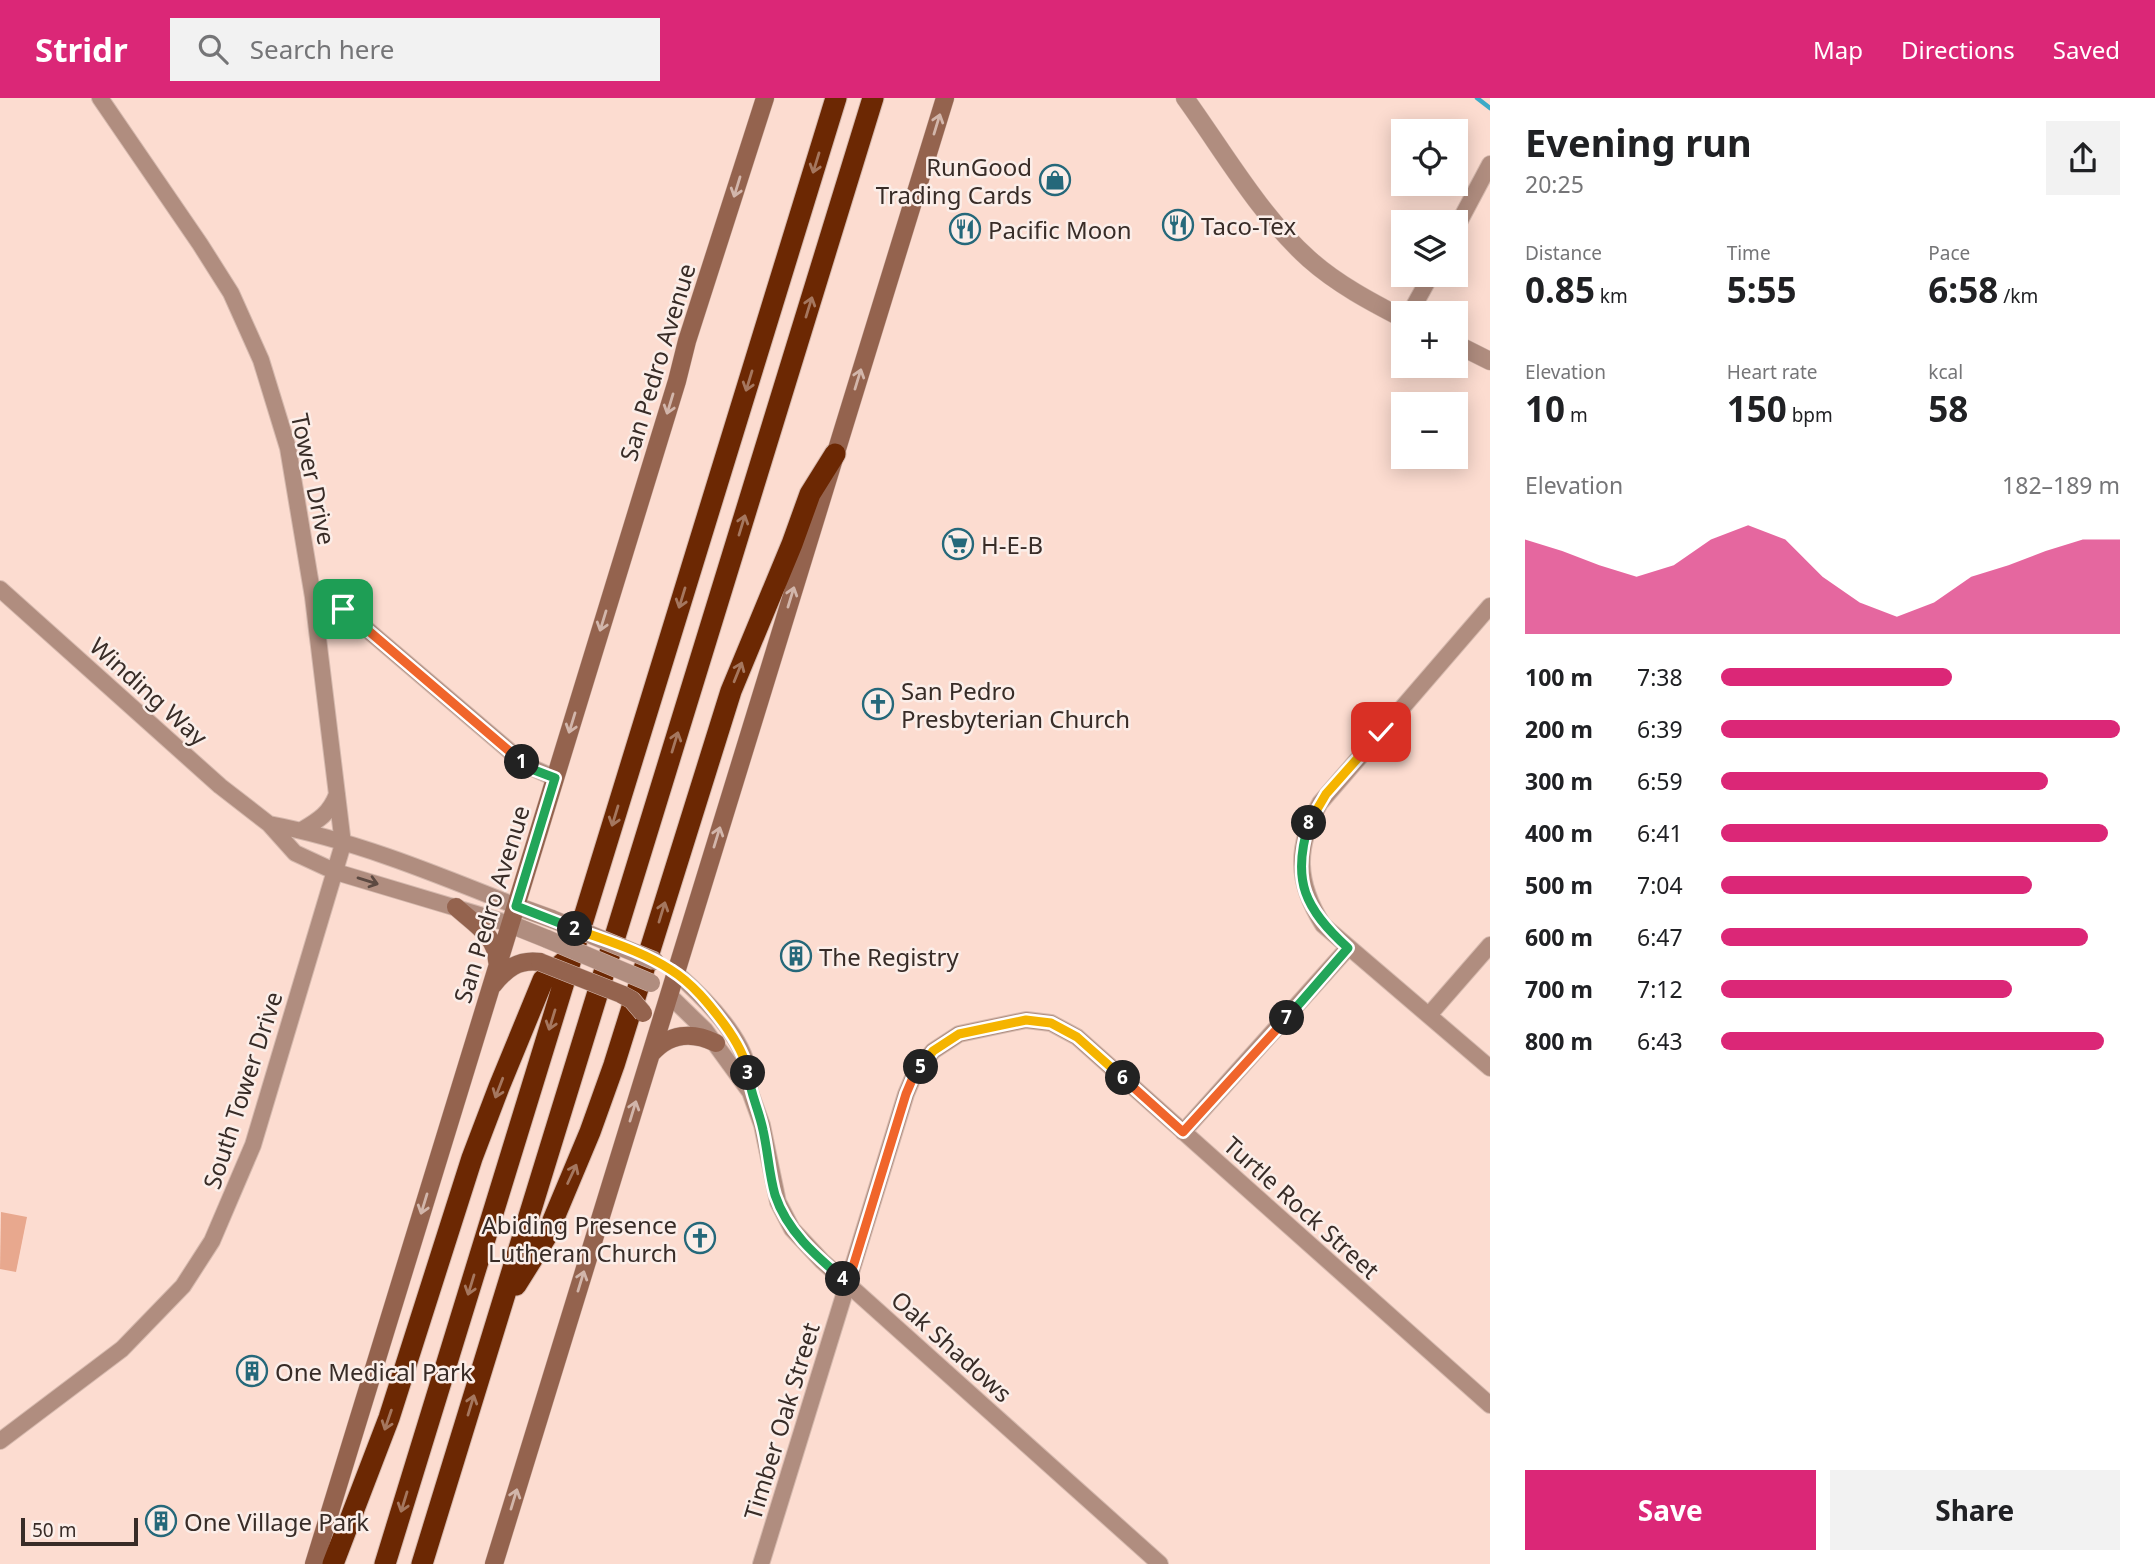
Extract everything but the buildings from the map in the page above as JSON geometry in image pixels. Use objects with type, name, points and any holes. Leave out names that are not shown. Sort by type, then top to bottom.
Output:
[{"type":"highway","points":[[385,1564],[836,98]]},
{"type":"highway","points":[[422,1564],[873,98]]},
{"type":"highway","points":[[501,1307],[546,1237],[596,1117],[731,691],[810,494],[835,454]]},
{"type":"highway","points":[[333,1564],[389,1418],[472,1158],[499,1087],[543,980],[572,955]]},
{"type":"main road","name":"San Pedro Avenue","points":[[314,1564],[677,381],[687,341],[765,98]]},
{"type":"main road","points":[[494,1564],[945,98]]},
{"type":"main road","points":[[456,907],[492,939],[497,964]]},
{"type":"main road","points":[[490,989],[501,974],[515,965],[528,961],[540,962],[632,1000],[643,1013],[652,1050]]},
{"type":"main road","points":[[652,1050],[667,1040],[680,1036],[699,1037],[716,1043]]},
{"type":"street","name":"Tower Drive","points":[[100,98],[201,244],[231,293],[261,360],[288,448],[313,597],[343,844],[336,872]]},
{"type":"street","points":[[1185,98],[1285,236],[1334,279],[1391,312]]},
{"type":"street","points":[[1466,210],[1490,164]]},
{"type":"street","points":[[1468,350],[1490,360]]},
{"type":"street","name":"Winding Way","points":[[0,589],[220,786],[269,824],[295,853],[336,872],[510,924]]},
{"type":"street","points":[[313,597],[330,601],[343,609],[526,765],[555,778]]},
{"type":"street","points":[[1490,606],[1326,794],[1309,822],[1303,842],[1301,864],[1310,905],[1322,925],[1490,1068]]},
{"type":"street","points":[[302,830],[324,816],[333,806],[337,794]]},
{"type":"street","name":"Winding Way","points":[[269,824],[302,830],[439,876],[516,906]]},
{"type":"street","name":"South Tower Drive","points":[[0,1441],[122,1349],[183,1286],[212,1241],[253,1145],[336,872]]},
{"type":"street","points":[[432,901],[439,876]]},
{"type":"street","points":[[516,906],[654,961],[676,973]]},
{"type":"street","points":[[510,924],[651,982],[669,995]]},
{"type":"street","points":[[1429,1015],[1490,945]]},
{"type":"street","points":[[1183,1132],[1348,948]]},
{"type":"street","name":"Oak Shadows","points":[[676,973],[708,1004],[733,1038],[745,1060],[750,1092],[762,1125],[775,1193],[786,1219],[800,1239],[1160,1564]]},
{"type":"street","name":"Oak Shadows","points":[[669,995],[694,1017],[716,1043],[750,1092]]},
{"type":"street","name":"Turtle Rock Street","points":[[1006,1024],[1026,1020],[1051,1023],[1077,1037],[1490,1405]]},
{"type":"street","name":"Timber Oak Street","points":[[761,1564],[914,1075],[933,1051],[959,1034],[1006,1024]]},
{"type":"shaded area","points":[[1,1212],[27,1217],[16,1272],[0,1269]]},
{"type":"waterway","points":[[1477,98],[1490,108]]},
{"type":"place","name":"RunGood Trading Cards","points":[[1055,180]]},
{"type":"place","name":"Taco-Tex","points":[[1178,225]]},
{"type":"place","name":"Pacific Moon","points":[[965,229]]},
{"type":"place","name":"H-E-B","points":[[958,544]]},
{"type":"place","name":"San Pedro Presbyterian Church","points":[[878,704]]},
{"type":"place","name":"The Registry","points":[[796,956]]},
{"type":"place","name":"Abiding Presence Lutheran Church","points":[[700,1238]]},
{"type":"place","name":"One Medical Park","points":[[252,1371]]},
{"type":"place","name":"One Village Park","points":[[161,1521]]},
{"type":"route","points":[[343,609],[526,765],[555,778],[516,906],[663,965],[689,984],[708,1004],[729,1031],[745,1060],[750,1092],[762,1125],[773,1186],[782,1211],[800,1239],[848,1283],[914,1075],[933,1051],[959,1034],[1026,1020],[1051,1023],[1077,1037],[1183,1132],[1348,948],[1322,925],[1310,905],[1301,864],[1303,842],[1309,822],[1326,794],[1381,732]]}]
